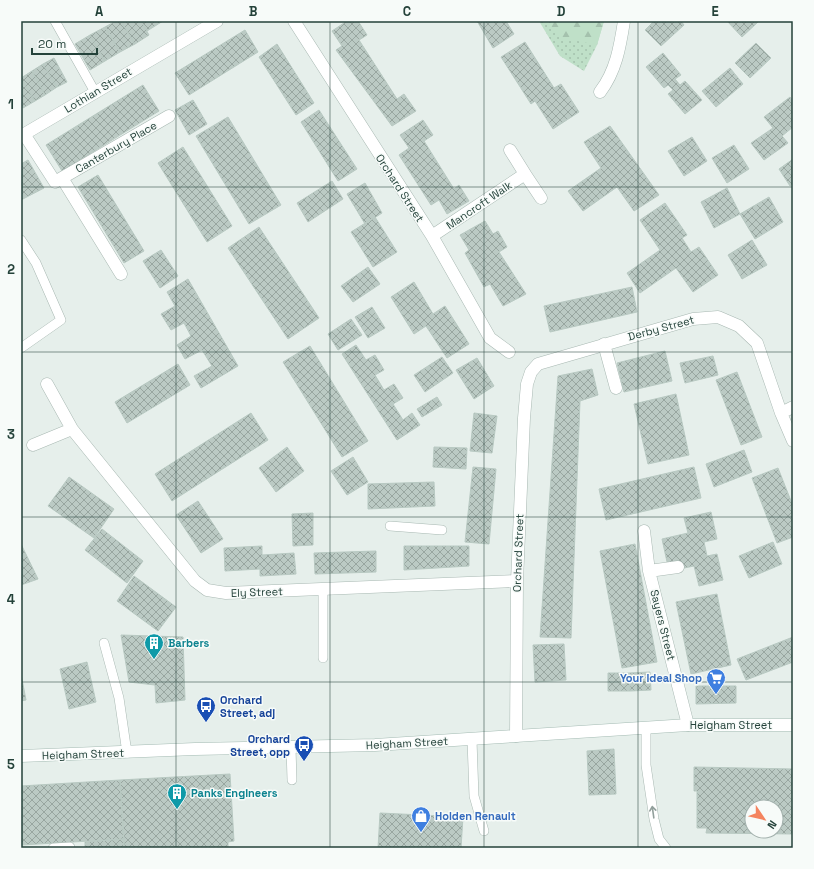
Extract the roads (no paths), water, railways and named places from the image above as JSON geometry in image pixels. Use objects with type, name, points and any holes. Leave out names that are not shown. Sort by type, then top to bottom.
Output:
[{"type":"street","name":"Lothian Street","points":[[23,135],[218,21]]},
{"type":"street","points":[[600,92],[613,72],[620,49],[624,21]]},
{"type":"street","name":"Orchard Street","points":[[299,23],[432,236],[490,338],[508,352]]},
{"type":"street","name":"Canterbury Place","points":[[23,135],[55,182],[169,116]]},
{"type":"street","points":[[510,150],[541,198]]},
{"type":"street","name":"Mancroft Walk","points":[[432,236],[525,174]]},
{"type":"street","name":"Canterbury Place","points":[[62,178],[121,274]]},
{"type":"street","name":"Derby Street","points":[[531,372],[538,364],[551,358],[693,318],[718,317],[739,326],[757,343],[781,413],[793,441]]},
{"type":"street","points":[[604,344],[616,388]]},
{"type":"street","name":"Orchard Street","points":[[516,736],[517,581],[526,384],[531,372]]},
{"type":"street","name":"Ely Street","points":[[47,384],[72,429],[195,581],[207,590],[226,593],[517,581]]},
{"type":"street","points":[[781,413],[793,407]]},
{"type":"street","points":[[33,445],[72,429]]},
{"type":"street","name":"Sayers Street","points":[[644,531],[649,571],[688,725]]},
{"type":"street","points":[[649,571],[678,567]]},
{"type":"street","name":"Heigham Street","points":[[21,756],[127,753],[195,749],[291,748],[472,740],[688,725],[793,725]]},
{"type":"lane","points":[[55,21],[95,92]]},
{"type":"lane","points":[[21,240],[36,263],[61,320],[21,348]]},
{"type":"lane","points":[[390,526],[442,530]]},
{"type":"lane","points":[[323,589],[323,658]]},
{"type":"lane","points":[[104,643],[119,698],[127,753]]},
{"type":"lane","points":[[646,727],[646,765],[654,819],[658,839],[666,848]]},
{"type":"lane","points":[[472,740],[474,796],[484,831]]},
{"type":"lane","points":[[291,748],[292,780]]},
{"type":"lane","points":[[53,848],[70,847]]},
{"type":"place","name":"Barbers","points":[[154,660]]},
{"type":"place","name":"Your Ideal Shop","points":[[716,695]]},
{"type":"place","name":"Orchard Street, adj","points":[[206,723]]},
{"type":"place","name":"Orchard Street, opp","points":[[304,762]]},
{"type":"place","name":"Panks Engineers","points":[[177,810]]},
{"type":"place","name":"Holden Renault","points":[[421,833]]}]
